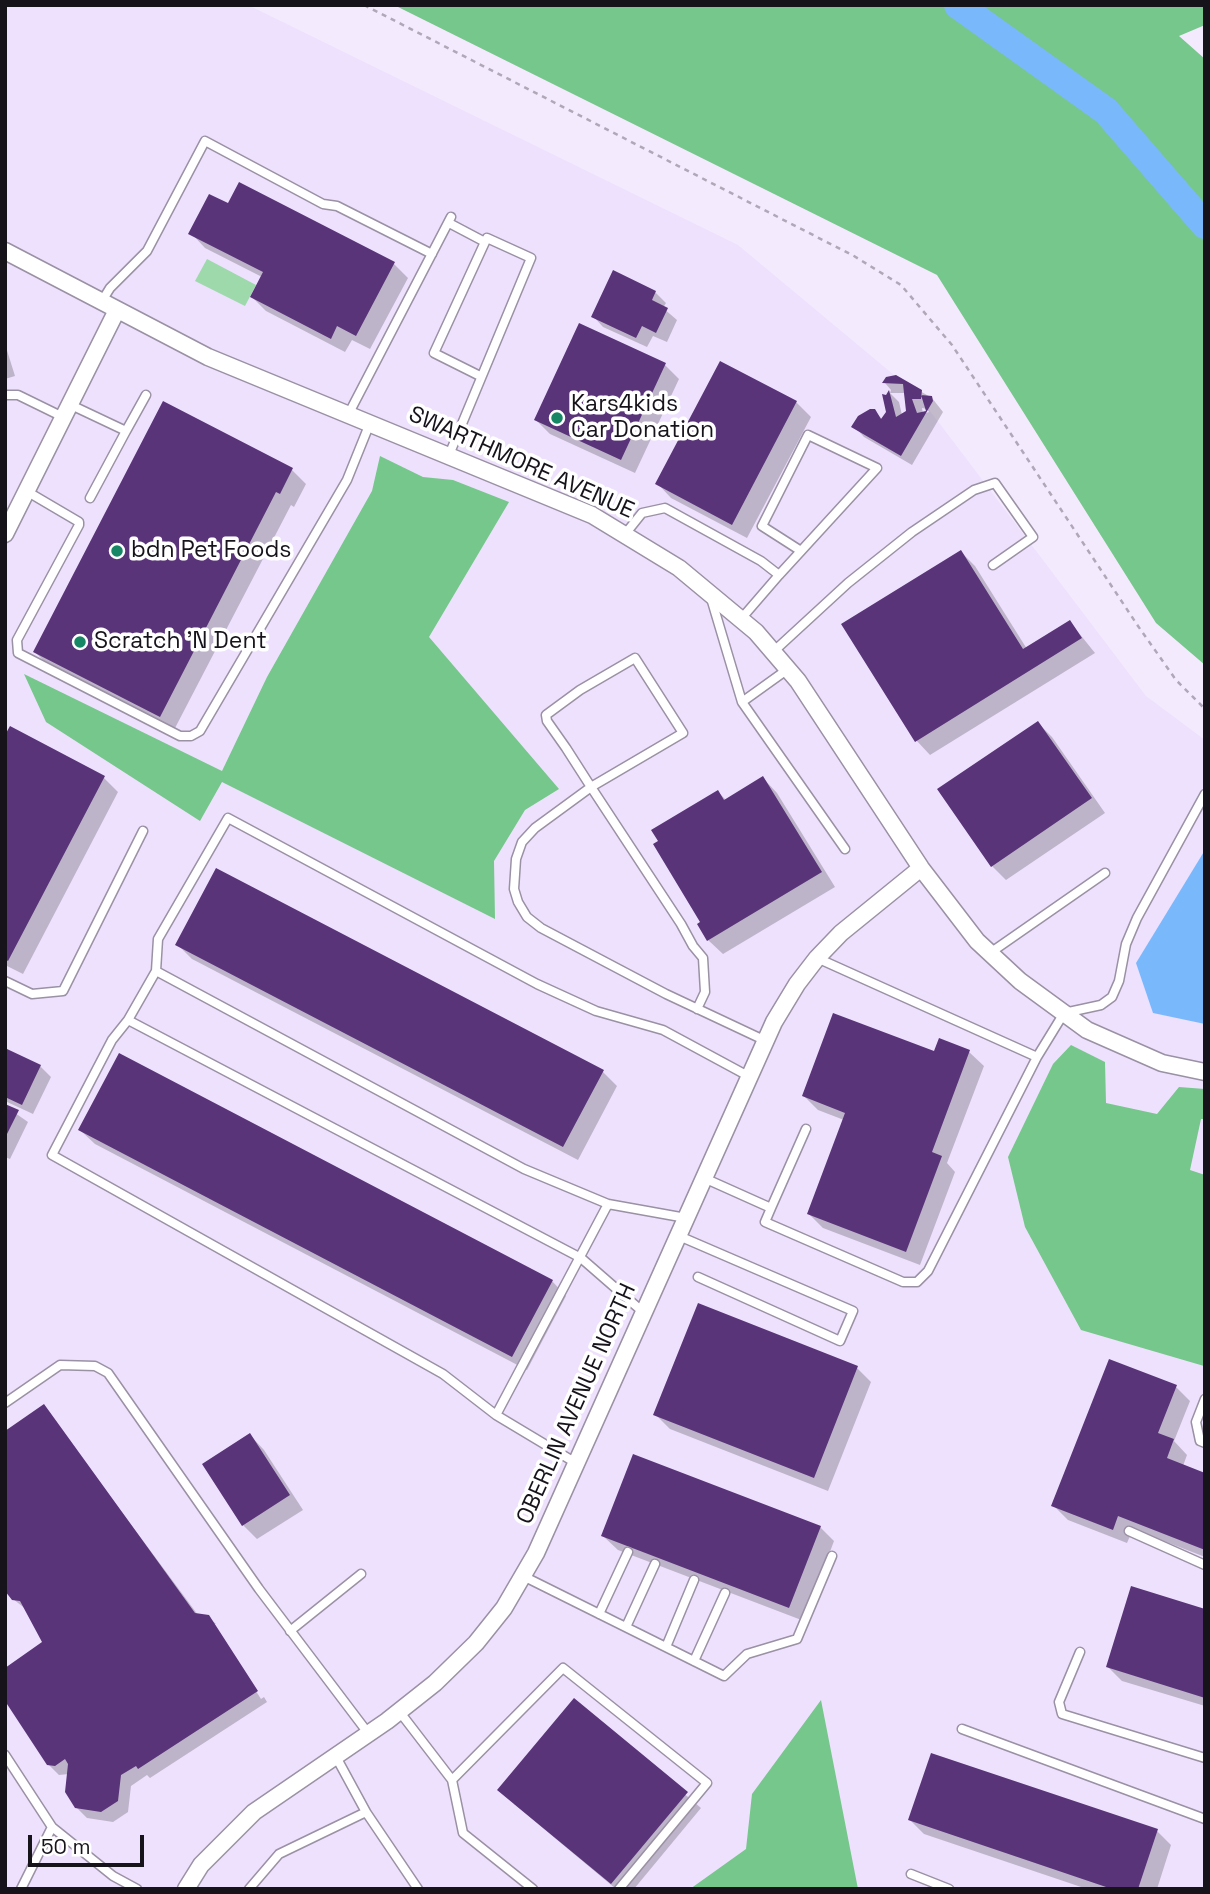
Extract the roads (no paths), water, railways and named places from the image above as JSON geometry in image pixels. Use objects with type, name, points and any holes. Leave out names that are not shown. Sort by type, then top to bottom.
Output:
[{"type":"street","name":"SWARTHMORE AVENUE","points":[[5,251],[208,357],[592,515],[626,533],[710,592],[741,619],[788,669],[921,868],[977,941],[1020,981],[1087,1030],[1162,1063],[1205,1072]]},
{"type":"street","points":[[5,534],[117,310]]},
{"type":"street","name":"OBERLIN AVENUE NORTH","points":[[186,1889],[201,1865],[254,1812],[435,1683],[476,1643],[505,1608],[576,1463],[766,1041],[797,984],[841,933],[921,868]]},
{"type":"lane","points":[[102,301],[110,288],[147,251],[205,141],[323,204],[337,206],[432,254]]},
{"type":"lane","points":[[348,415],[450,220],[485,242]]},
{"type":"lane","points":[[449,455],[531,258],[487,238],[434,354],[480,376]]},
{"type":"lane","points":[[5,394],[18,395],[125,431]]},
{"type":"lane","points":[[90,498],[146,395]]},
{"type":"lane","points":[[28,492],[79,524],[17,640],[18,653],[180,736],[191,736],[200,731],[347,480],[370,423]]},
{"type":"lane","points":[[741,619],[877,468],[808,435],[762,526],[801,551]]},
{"type":"lane","points":[[773,652],[803,622],[881,556],[974,490],[995,482],[1033,537],[993,565]]},
{"type":"lane","points":[[626,533],[642,513],[665,508],[761,561],[779,575]]},
{"type":"lane","points":[[710,592],[719,632],[742,702],[845,849]]},
{"type":"lane","points":[[697,1009],[705,992],[703,958],[591,787],[546,715],[580,690],[635,658],[683,733],[591,787],[535,828],[522,842],[514,872],[518,902],[527,917],[541,928],[697,1009],[766,1041]]},
{"type":"lane","points":[[742,702],[788,669]]},
{"type":"lane","points":[[806,1129],[765,1222],[903,1282],[917,1282],[928,1271],[1037,1057],[1064,1013],[1101,1004],[1112,997],[1119,981],[1126,944],[1137,918],[1205,794]]},
{"type":"lane","points":[[576,1463],[496,1415],[443,1374],[52,1155],[112,1041],[128,1020],[156,971],[158,939],[228,818],[537,984],[596,1012],[663,1030],[750,1077]]},
{"type":"lane","points":[[5,981],[32,994],[63,990],[143,831]]},
{"type":"lane","points":[[990,953],[1105,873]]},
{"type":"lane","points":[[817,958],[1037,1057]]},
{"type":"lane","points":[[156,971],[524,1169],[608,1205],[686,1218]]},
{"type":"lane","points":[[128,1020],[581,1258],[643,1312]]},
{"type":"lane","points":[[704,1178],[771,1208]]},
{"type":"lane","points":[[496,1415],[608,1205]]},
{"type":"lane","points":[[679,1236],[853,1311],[840,1341],[698,1277]]},
{"type":"lane","points":[[5,1403],[60,1365],[95,1366],[108,1373],[290,1631],[368,1733]]},
{"type":"lane","points":[[1205,1399],[1196,1422],[1200,1441],[1205,1443]]},
{"type":"lane","points":[[1129,1531],[1205,1565]]},
{"type":"lane","points":[[599,1614],[628,1552]]},
{"type":"lane","points":[[523,1576],[724,1676],[747,1654],[797,1639],[832,1556]]},
{"type":"lane","points":[[626,1627],[655,1564]]},
{"type":"lane","points":[[290,1631],[361,1574]]},
{"type":"lane","points":[[666,1647],[694,1580]]},
{"type":"lane","points":[[694,1661],[724,1593]]},
{"type":"lane","points":[[1080,1652],[1059,1702],[1058,1708],[1062,1713],[1205,1758]]},
{"type":"lane","points":[[452,1780],[563,1668],[706,1783],[619,1889]]},
{"type":"lane","points":[[399,1711],[452,1780],[463,1833],[533,1889]]},
{"type":"lane","points":[[962,1728],[1205,1819]]},
{"type":"lane","points":[[5,1755],[52,1827],[113,1876],[137,1889]]},
{"type":"lane","points":[[335,1755],[366,1812],[418,1889]]},
{"type":"lane","points":[[249,1889],[279,1854],[366,1812]]},
{"type":"lane","points":[[21,1889],[52,1827]]},
{"type":"lane","points":[[911,1874],[949,1889]]},
{"type":"water","points":[[1205,850],[1205,1024],[1153,1013],[1136,963]]},
{"type":"waterway","points":[[958,5],[1106,111],[1205,225]]},
{"type":"place","name":"Kars4kids Car Donation","points":[[557,418]]},
{"type":"place","name":"bdn Pet Foods","points":[[117,551]]},
{"type":"place","name":"Scratch 'N Dent","points":[[80,642]]}]
